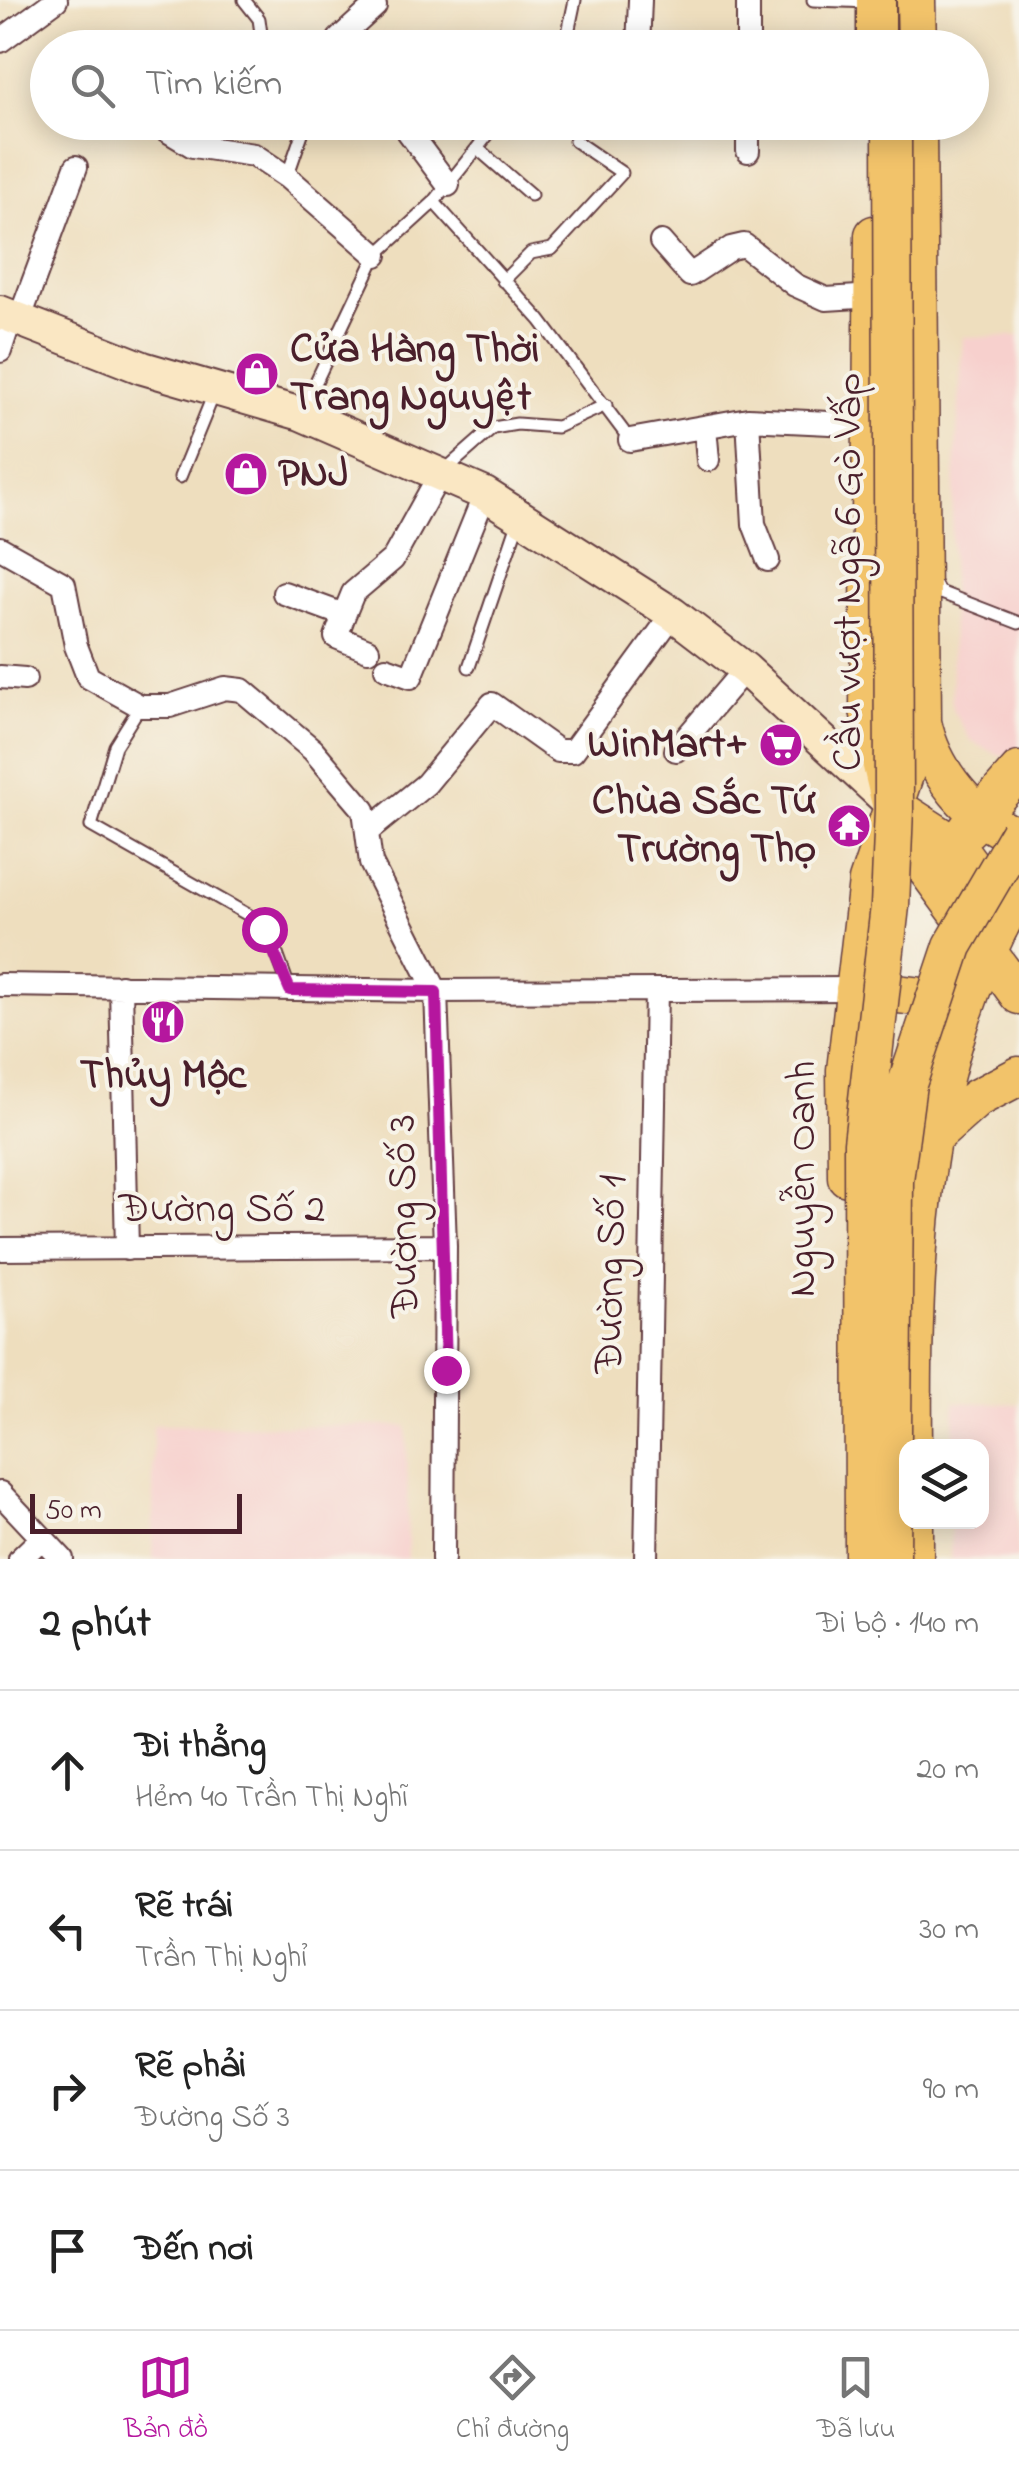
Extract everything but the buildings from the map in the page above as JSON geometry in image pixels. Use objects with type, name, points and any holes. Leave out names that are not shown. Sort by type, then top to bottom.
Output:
[{"type":"main road","points":[[916,0],[917,30]]},
{"type":"main road","points":[[878,30],[882,1]]},
{"type":"main road","points":[[882,1],[888,30]]},
{"type":"main road","points":[[875,140],[870,710],[891,804],[928,871],[1019,996]]},
{"type":"main road","name":"Cầu vượt Ngã 6 Gò Vấp","points":[[864,1559],[863,1144],[890,906],[894,809],[892,140]]},
{"type":"main road","points":[[891,1559],[894,1180],[907,1084],[953,946],[1019,835],[982,812],[934,762],[922,722],[918,140]]},
{"type":"main road","points":[[7,326],[301,414],[485,494],[673,614],[745,669],[891,804],[956,846],[1015,912],[985,953],[964,1002],[940,1081],[914,1323],[913,1439]]},
{"type":"main road","name":"Nguyễn Oanh","points":[[848,1559],[846,1070],[868,881],[922,722]]},
{"type":"main road","points":[[928,871],[956,846],[1019,771]]},
{"type":"main road","points":[[855,989],[964,1002]]},
{"type":"main road","points":[[846,1070],[940,1081]]},
{"type":"main road","points":[[932,1138],[995,1085],[1019,1076]]},
{"type":"main road","points":[[914,1529],[914,1559]]},
{"type":"street","points":[[0,41],[56,0]]},
{"type":"street","points":[[639,30],[640,0]]},
{"type":"street","points":[[748,0],[748,30]]},
{"type":"street","points":[[349,30],[375,6]]},
{"type":"street","points":[[183,140],[193,146],[254,156],[287,176],[376,256]]},
{"type":"street","points":[[411,140],[441,194]]},
{"type":"street","points":[[748,140],[748,150]]},
{"type":"street","points":[[7,326],[76,166]]},
{"type":"street","points":[[661,242],[690,276],[730,248],[744,244],[796,285],[826,299],[874,296]]},
{"type":"street","points":[[630,440],[748,420],[872,424]]},
{"type":"street","points":[[748,420],[754,524],[768,560]]},
{"type":"street","points":[[705,427],[708,460]]},
{"type":"street","points":[[368,650],[336,636],[344,615],[354,593],[393,559],[440,474]]},
{"type":"street","points":[[386,668],[411,676],[485,494]]},
{"type":"street","points":[[0,548],[64,584],[76,646],[88,677],[140,706],[170,706],[225,688],[242,690],[313,750],[364,810],[371,864],[436,992]]},
{"type":"street","points":[[284,593],[344,615]]},
{"type":"street","points":[[367,832],[426,784],[492,704],[558,751],[573,751],[673,614]]},
{"type":"street","points":[[676,750],[745,669]]},
{"type":"street","points":[[0,677],[25,680]]},
{"type":"street","points":[[0,985],[436,992],[855,989]]},
{"type":"street","points":[[121,986],[127,1248]]},
{"type":"street","name":"Đường Số 1","points":[[646,1559],[656,990]]},
{"type":"street","name":"Đường Số 3","points":[[436,992],[445,1246],[443,1559]]},
{"type":"street","name":"Đường Số 2","points":[[0,1249],[445,1246]]},
{"type":"street","points":[[0,1493],[62,1559]]},
{"type":"street","points":[[20,1559],[42,1538]]},
{"type":"lane","points":[[244,0],[259,20],[261,30]]},
{"type":"lane","points":[[569,30],[575,0]]},
{"type":"lane","points":[[813,0],[882,1]]},
{"type":"lane","points":[[287,176],[300,140]]},
{"type":"lane","points":[[301,414],[376,256],[441,194],[484,140]]},
{"type":"lane","points":[[503,281],[531,253],[552,250],[622,173],[575,141]]},
{"type":"lane","points":[[478,148],[531,196]]},
{"type":"lane","points":[[441,194],[503,281],[606,404],[630,440]]},
{"type":"lane","points":[[180,477],[215,390]]},
{"type":"lane","points":[[440,474],[493,428],[517,424],[557,427],[606,404]]},
{"type":"lane","points":[[469,667],[520,516]]},
{"type":"lane","points":[[921,557],[940,592],[1019,623]]},
{"type":"lane","points":[[140,706],[115,746],[91,826],[250,916],[273,944],[290,990]]},
{"type":"shaded area","points":[[1019,336],[1019,755],[1000,756],[971,741],[952,709],[951,537],[963,337]]},
{"type":"shaded area","points":[[955,1402],[1019,1404],[1018,1559],[950,1559],[951,1529],[989,1529],[989,1439],[953,1439]]},
{"type":"shaded area","points":[[153,1425],[407,1426],[408,1559],[153,1559]]},
{"type":"place","name":"Cửa Hàng Thời Trang Nguyệt","points":[[257,374]]},
{"type":"place","name":"PNJ","points":[[246,474]]},
{"type":"place","name":"WinMart+","points":[[781,745]]},
{"type":"place","name":"Chùa Sắc Tứ Trường Thọ","points":[[849,826]]},
{"type":"place","name":"Thủy Mộc","points":[[163,1022]]},
{"type":"route","points":[[264,929],[290,990],[436,992],[446,1370]]}]
